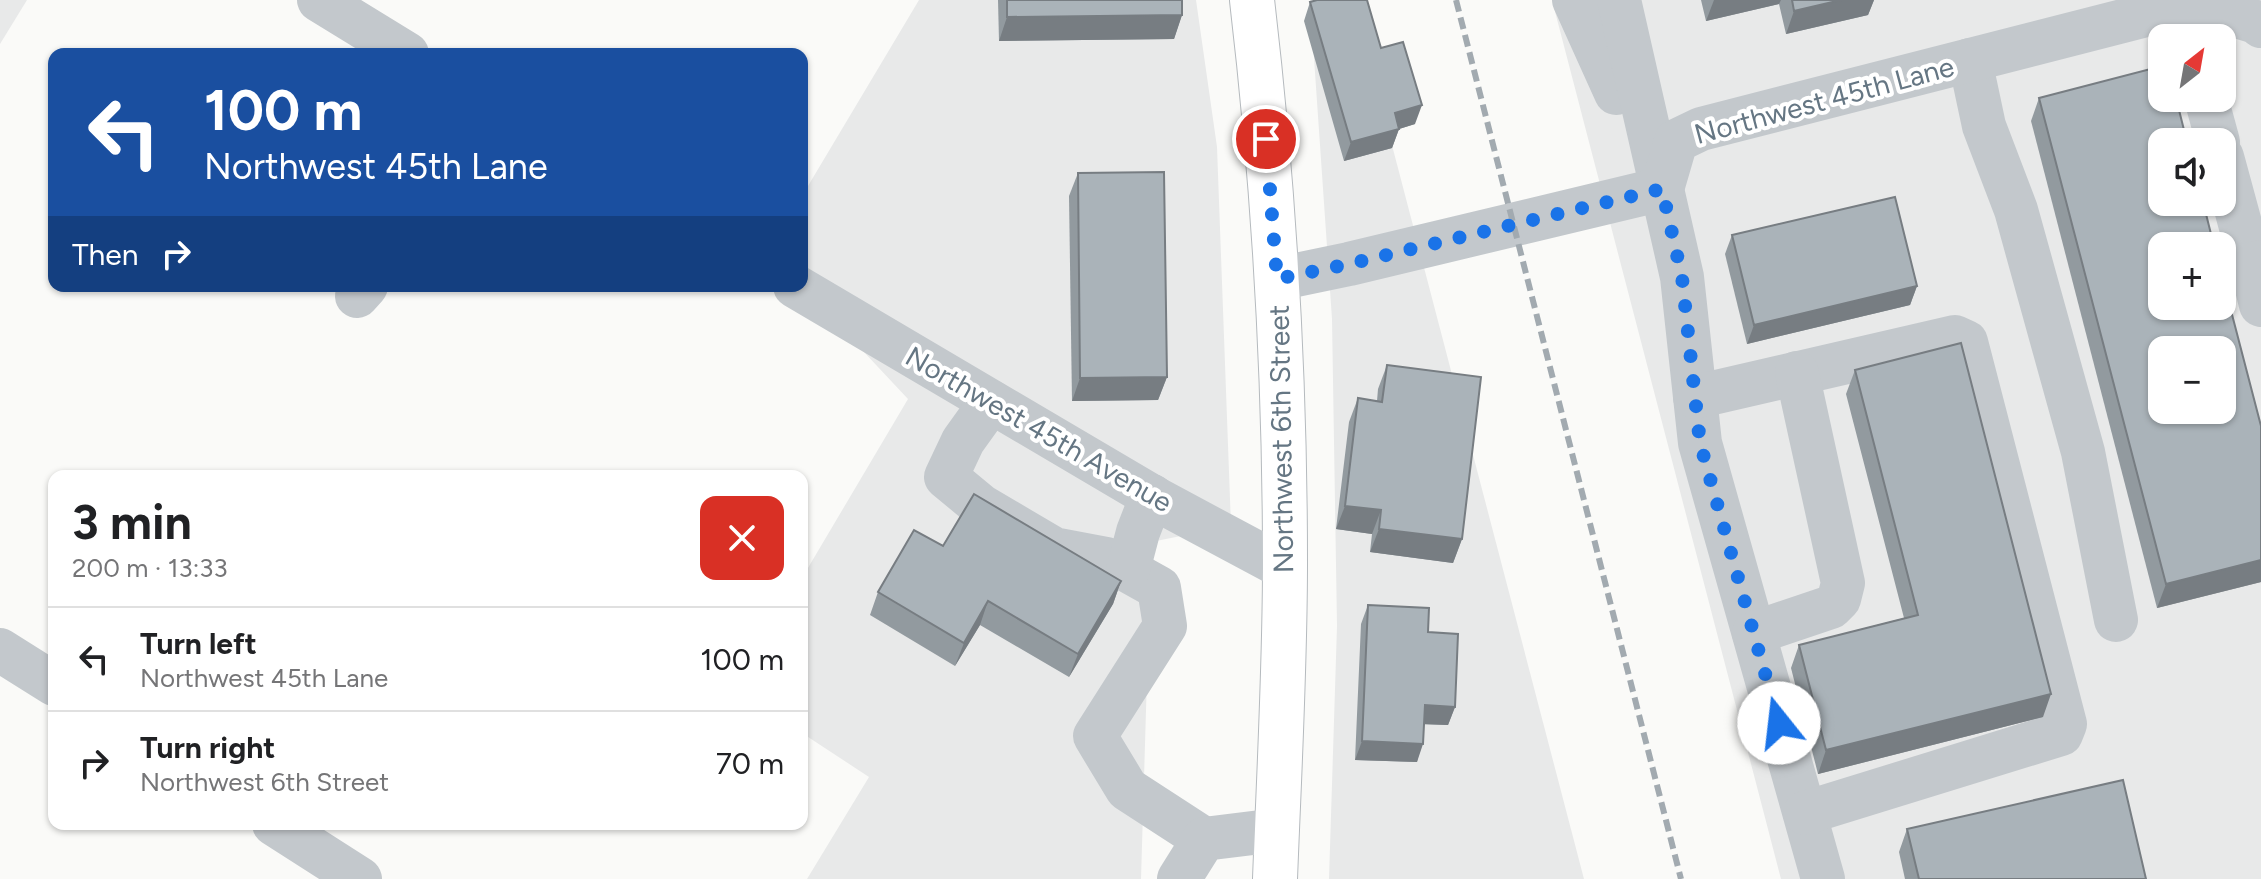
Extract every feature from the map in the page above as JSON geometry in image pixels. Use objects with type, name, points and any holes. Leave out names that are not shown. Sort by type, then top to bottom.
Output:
[{"type":"main road","name":"Northwest 6th Street","points":[[1252,0],[1277,279],[1285,463],[1285,568],[1275,879]]},
{"type":"street","points":[[1574,0],[1616,93]]},
{"type":"street","points":[[1619,0],[1682,277],[1700,443],[1823,879]]},
{"type":"street","name":"Northwest 45th Lane","points":[[1662,189],[1676,141],[1701,129],[2193,3],[2261,26]]},
{"type":"street","points":[[340,5],[399,48]]},
{"type":"street","points":[[1970,60],[1984,126],[2016,210],[2083,452],[2116,620]]},
{"type":"street","points":[[1277,279],[1662,189]]},
{"type":"street","points":[[2236,204],[2258,277]]},
{"type":"street","name":"Northwest 45th Avenue","points":[[805,292],[1152,496],[1285,568]]},
{"type":"street","points":[[1695,397],[1955,337],[1966,342],[2065,724],[2061,734],[1805,813]]},
{"type":"street","points":[[1754,633],[1831,607],[1839,599],[1843,583],[1797,373]]},
{"type":"street","points":[[991,402],[963,441],[946,477],[981,506],[1054,549],[1107,559],[1159,588],[1165,626],[1095,736],[1127,789],[1204,839],[1277,830]]},
{"type":"street","points":[[1128,570],[1152,496]]},
{"type":"street","points":[[0,650],[48,680]]},
{"type":"street","points":[[283,830],[360,879]]},
{"type":"street","points":[[1179,879],[1204,839]]},
{"type":"shaded area","points":[[0,0],[27,0],[0,44]]},
{"type":"shaded area","points":[[919,0],[1196,0],[1217,147],[1231,526],[1151,542],[1141,879],[807,879],[869,777],[808,737],[808,568],[908,399],[808,292],[808,186]]},
{"type":"shaded area","points":[[1310,0],[1354,0],[1584,879],[1329,879],[1337,626],[1332,319]]},
{"type":"shaded area","points":[[1552,0],[2261,0],[2261,879],[1781,879]]},
{"type":"building","points":[[1007,0],[1182,0],[1182,15],[1007,17]]},
{"type":"building","points":[[1367,0],[1381,48],[1403,42],[1422,105],[1395,113],[1399,129],[1351,142],[1310,2]]},
{"type":"building","points":[[1792,0],[1841,0],[1794,11]]},
{"type":"building","points":[[2148,70],[2148,112],[2180,112],[2184,128],[2148,128],[2148,216],[2206,216],[2210,232],[2148,232],[2148,320],[2233,320],[2261,426],[2261,560],[2166,584],[2039,98]]},
{"type":"building","points":[[1164,172],[1167,377],[1080,378],[1078,173]]},
{"type":"building","points":[[1895,197],[1917,286],[1754,325],[1732,235]]},
{"type":"building","points":[[1961,343],[2051,694],[1826,750],[1799,645],[1918,615],[1855,370]]},
{"type":"building","points":[[1387,365],[1481,377],[1462,539],[1379,529],[1381,510],[1345,506],[1358,398],[1382,402]]},
{"type":"building","points":[[974,494],[1121,581],[1078,654],[988,601],[964,643],[878,592],[914,530],[943,546]]},
{"type":"building","points":[[1368,605],[1429,608],[1428,632],[1458,634],[1455,707],[1425,705],[1423,744],[1362,741]]},
{"type":"building","points":[[2123,780],[2146,879],[1919,879],[1907,829]]},
{"type":"railway","points":[[1456,0],[1681,879]]},
{"type":"route","points":[[1266,139],[1277,279],[1662,189],[1682,277],[1700,443],[1779,723]]}]
